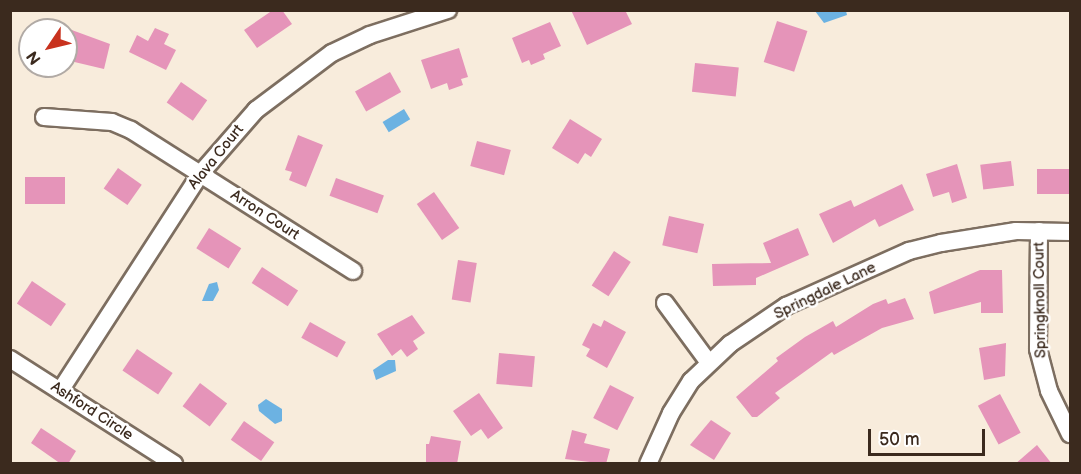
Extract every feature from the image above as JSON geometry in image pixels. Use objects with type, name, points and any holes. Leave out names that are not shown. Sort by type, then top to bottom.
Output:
[{"type":"street","name":"Alava Court","points":[[60,390],[201,173],[256,110],[310,66],[370,35],[448,10]]},
{"type":"street","name":"Arron Court","points":[[44,117],[112,122],[201,173],[353,271]]},
{"type":"street","name":"Springdale Lane","points":[[648,464],[670,413],[690,381],[709,363],[786,306],[909,251],[961,238],[1039,231],[1071,232]]},
{"type":"street","name":"Springknoll Court","points":[[1039,231],[1038,349],[1045,381],[1071,434]]},
{"type":"street","points":[[665,303],[709,363]]},
{"type":"street","name":"Ashford Circle","points":[[10,359],[174,464]]},
{"type":"water","points":[[815,11],[846,11],[847,15],[824,23]]},
{"type":"water","points":[[404,109],[410,119],[389,132],[383,122]]},
{"type":"water","points":[[217,282],[219,290],[213,301],[202,301],[209,284]]},
{"type":"water","points":[[388,360],[395,360],[396,371],[376,380],[373,370]]},
{"type":"water","points":[[266,399],[282,409],[282,421],[275,424],[259,411],[258,405]]},
{"type":"building","points":[[273,10],[282,10],[292,24],[257,48],[244,30]]},
{"type":"building","points":[[571,10],[625,10],[632,24],[587,45]]},
{"type":"building","points":[[777,21],[807,31],[794,72],[764,62]]},
{"type":"building","points":[[550,22],[561,46],[543,54],[545,59],[531,65],[529,60],[522,63],[512,38]]},
{"type":"building","points":[[155,28],[169,34],[164,44],[176,50],[166,70],[129,52],[137,35],[148,41]]},
{"type":"building","points":[[78,32],[110,44],[104,69],[78,63]]},
{"type":"building","points":[[459,48],[468,77],[461,79],[463,85],[449,90],[447,83],[431,89],[421,60]]},
{"type":"building","points":[[695,63],[739,68],[736,96],[692,92]]},
{"type":"building","points":[[390,72],[401,92],[366,112],[355,91]]},
{"type":"building","points":[[181,82],[207,100],[193,121],[167,102]]},
{"type":"building","points":[[570,119],[602,139],[591,157],[585,153],[578,164],[552,148]]},
{"type":"building","points":[[298,135],[323,145],[306,187],[289,180],[292,172],[285,170]]},
{"type":"building","points":[[477,141],[511,150],[504,175],[470,166]]},
{"type":"building","points":[[1011,161],[1014,186],[983,190],[980,165]]},
{"type":"building","points":[[957,164],[967,198],[952,203],[949,192],[933,197],[926,174]]},
{"type":"building","points":[[118,168],[142,185],[127,205],[104,188]]},
{"type":"building","points":[[1037,169],[1070,169],[1070,194],[1037,194]]},
{"type":"building","points":[[25,177],[65,177],[65,204],[25,204]]},
{"type":"building","points":[[336,178],[384,195],[377,213],[330,196]]},
{"type":"building","points":[[902,184],[914,210],[879,227],[875,219],[833,243],[819,214],[851,200],[854,207]]},
{"type":"building","points":[[434,192],[459,228],[442,240],[417,204]]},
{"type":"building","points":[[669,216],[704,224],[697,253],[662,245]]},
{"type":"building","points":[[209,228],[241,248],[229,268],[196,248]]},
{"type":"building","points":[[798,228],[809,255],[756,278],[756,285],[713,286],[712,264],[771,263],[763,243]]},
{"type":"building","points":[[614,251],[631,262],[608,296],[592,285]]},
{"type":"building","points":[[458,260],[477,263],[471,302],[452,300]]},
{"type":"building","points":[[262,267],[298,290],[288,306],[252,283]]},
{"type":"building","points":[[980,270],[1002,270],[1003,313],[981,313],[981,302],[934,314],[929,292]]},
{"type":"building","points":[[32,281],[66,304],[51,326],[17,303]]},
{"type":"building","points":[[905,298],[914,319],[882,328],[834,355],[832,352],[775,393],[780,398],[757,417],[752,417],[736,397],[778,361],[776,358],[805,337],[833,321],[836,327],[873,304],[886,299],[888,304]]},
{"type":"building","points":[[412,315],[425,333],[413,341],[418,349],[407,357],[401,349],[392,356],[377,334]]},
{"type":"building","points":[[604,320],[626,332],[607,368],[586,356],[590,349],[582,345],[593,323],[601,327]]},
{"type":"building","points":[[310,322],[346,342],[337,358],[301,338]]},
{"type":"building","points":[[1006,343],[1005,376],[984,380],[979,348]]},
{"type":"building","points":[[137,349],[173,373],[158,395],[122,371]]},
{"type":"building","points":[[499,353],[535,356],[532,387],[496,384]]},
{"type":"building","points":[[200,383],[227,403],[210,427],[183,406]]},
{"type":"building","points":[[610,385],[634,397],[617,430],[593,418]]},
{"type":"building","points":[[479,393],[503,428],[488,439],[481,429],[471,436],[453,411]]},
{"type":"building","points":[[1000,394],[1021,433],[999,445],[978,406]]},
{"type":"building","points":[[711,420],[731,433],[714,460],[690,445]]},
{"type":"building","points":[[244,421],[274,442],[261,461],[231,440]]},
{"type":"building","points":[[41,428],[76,451],[68,464],[61,464],[31,443]]},
{"type":"building","points":[[572,430],[587,434],[584,443],[610,449],[606,464],[565,459]]},
{"type":"building","points":[[431,436],[461,441],[457,464],[426,464],[426,444],[429,444]]},
{"type":"building","points":[[1037,445],[1052,464],[1015,464]]}]
